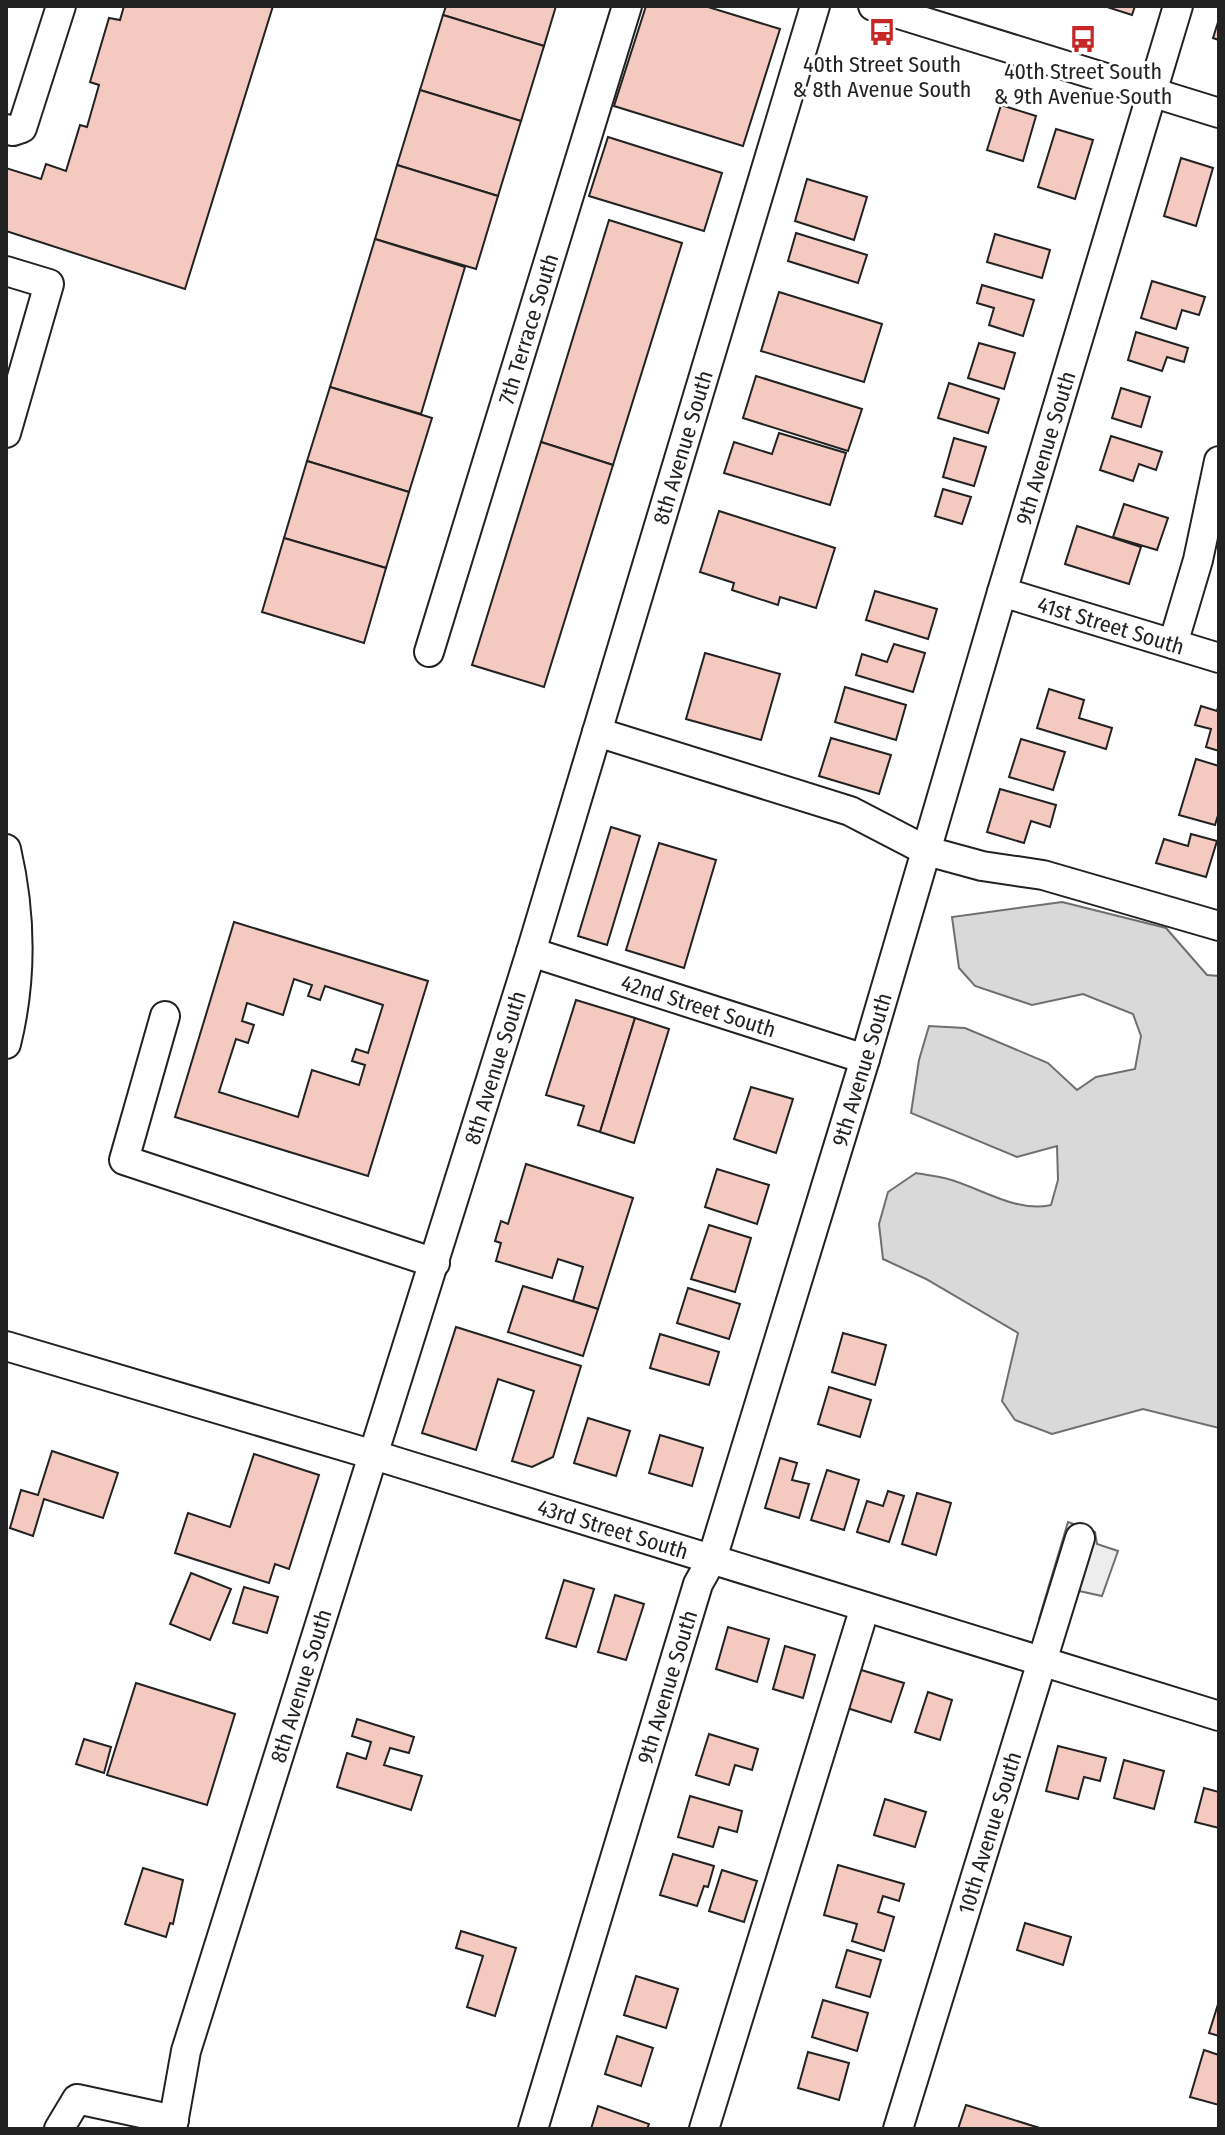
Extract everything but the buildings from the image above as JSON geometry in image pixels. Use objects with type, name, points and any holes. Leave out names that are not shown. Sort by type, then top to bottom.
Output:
[{"type":"street","points":[[6,129],[13,131],[22,128],[61,6]]},
{"type":"street","name":"7th Terrace South","points":[[429,652],[627,6]]},
{"type":"street","name":"8th Avenue South","points":[[173,2124],[186,2051],[531,952],[815,6]]},
{"type":"street","points":[[873,6],[1219,113]]},
{"type":"street","name":"9th Avenue South","points":[[533,2129],[698,1584],[712,1559],[865,1059],[1178,6]]},
{"type":"street","points":[[6,271],[49,284],[6,433]]},
{"type":"street","points":[[1173,644],[1198,560],[1219,461]]},
{"type":"street","name":"41st Street South","points":[[1002,592],[1219,658]]},
{"type":"street","points":[[597,732],[850,811],[927,851],[982,866],[1043,875],[1219,926]]},
{"type":"street","points":[[6,849],[15,905],[19,965],[6,1044]]},
{"type":"street","name":"42nd Street South","points":[[531,952],[865,1059]]},
{"type":"street","points":[[165,1016],[124,1160],[435,1263]]},
{"type":"street","name":"43rd Street South","points":[[6,1346],[374,1455],[1219,1716]]},
{"type":"street","name":"10th Avenue South","points":[[898,2129],[1080,1538]]},
{"type":"street","points":[[704,2129],[865,1607]]},
{"type":"street","points":[[59,2129],[77,2099],[173,2124]]},
{"type":"shaded area","points":[[1062,902],[1166,928],[1207,975],[1219,976],[1219,1428],[1143,1409],[1052,1434],[1015,1420],[1002,1401],[1018,1333],[926,1279],[883,1259],[879,1224],[888,1192],[916,1173],[948,1179],[1012,1203],[1038,1207],[1051,1205],[1058,1180],[1057,1146],[1017,1157],[911,1113],[919,1060],[929,1026],[965,1028],[1048,1063],[1077,1090],[1096,1077],[1135,1069],[1141,1036],[1133,1014],[1083,994],[1032,1005],[975,986],[959,968],[952,917]]},
{"type":"shaded area","points":[[1068,1522],[1095,1532],[1097,1544],[1118,1551],[1102,1596],[1079,1591],[1064,1629],[1039,1619]]},
{"type":"place","name":"40th Street South & 8th Avenue South","points":[[882,32]]},
{"type":"place","name":"40th Street South & 9th Avenue South","points":[[1083,39]]}]
